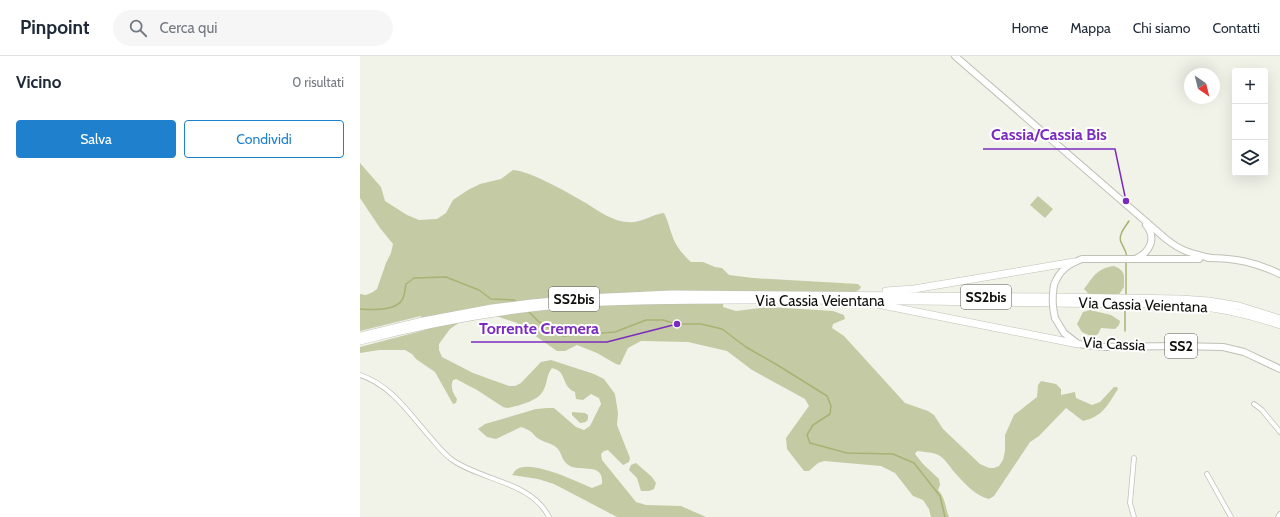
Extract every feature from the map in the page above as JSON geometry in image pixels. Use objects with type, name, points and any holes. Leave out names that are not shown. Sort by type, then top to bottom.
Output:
[{"type":"highway","points":[[854,295],[873,291],[914,289],[1074,262]]},
{"type":"highway","name":"Via Cassia Veientana","points":[[360,341],[492,308],[532,303],[639,295],[831,300],[1129,301],[1181,299],[1209,301],[1239,306],[1280,319]]},
{"type":"highway","name":"Via Cassia Veientana","points":[[728,297],[854,295],[1118,301]]},
{"type":"highway","points":[[831,300],[851,304],[886,305],[1078,344]]},
{"type":"highway","name":"Via Cassia Veientana","points":[[1129,301],[1208,306],[1238,312],[1280,325]]},
{"type":"highway","name":"Via Cassia Veientana","points":[[360,336],[424,324]]},
{"type":"main road","points":[[955,56],[1166,239],[1183,251],[1211,258]]},
{"type":"main road","points":[[1129,260],[1145,253],[1151,244],[1151,233],[1141,217]]},
{"type":"main road","points":[[1074,262],[1092,258],[1129,260],[1211,258],[1256,263],[1280,274]]},
{"type":"main road","name":"Via Cassia","points":[[1074,262],[1062,271],[1054,285],[1052,294],[1052,308],[1054,318],[1064,332],[1078,344],[1110,347],[1223,347],[1244,352],[1280,369]]},
{"type":"street","points":[[360,375],[377,382],[392,393],[441,449],[452,459],[465,467],[530,495],[542,506],[549,517]]},
{"type":"street","points":[[1254,404],[1262,410],[1280,432]]},
{"type":"street","points":[[1134,458],[1130,503],[1134,517]]},
{"type":"street","points":[[1207,474],[1231,517]]},
{"type":"green space","points":[[360,163],[381,187],[385,201],[407,215],[419,220],[437,219],[446,213],[453,200],[468,190],[480,184],[501,179],[513,170],[521,171],[570,194],[608,217],[621,221],[634,222],[664,213],[673,239],[680,250],[691,262],[703,262],[722,268],[729,275],[753,278],[858,284],[861,287],[859,290],[852,293],[728,292],[724,295],[723,307],[736,311],[769,307],[833,311],[844,315],[845,319],[833,324],[832,328],[844,336],[905,403],[928,411],[934,415],[943,429],[980,464],[989,468],[999,466],[1003,460],[1005,451],[1005,435],[1014,415],[1037,397],[1038,385],[1041,381],[1056,384],[1061,389],[1061,395],[1075,392],[1076,398],[1092,405],[1100,402],[1114,387],[1117,387],[1118,389],[1104,410],[1090,419],[1083,421],[1066,408],[1039,436],[1030,442],[994,496],[989,499],[980,495],[963,482],[939,455],[917,451],[915,454],[939,479],[940,485],[938,490],[944,500],[949,517],[931,517],[929,509],[923,500],[913,496],[895,473],[881,466],[824,461],[818,463],[809,471],[804,471],[787,449],[786,438],[809,406],[805,399],[752,370],[727,351],[688,342],[641,341],[628,348],[620,365],[577,345],[565,351],[557,351],[517,323],[496,316],[460,322],[450,329],[439,344],[439,350],[442,357],[473,373],[509,386],[515,386],[521,383],[541,362],[551,360],[594,374],[604,379],[615,394],[618,413],[617,425],[630,458],[629,462],[623,465],[608,450],[601,454],[602,460],[636,502],[646,505],[681,506],[706,517],[617,517],[554,484],[538,479],[512,475],[515,470],[522,467],[531,467],[554,472],[592,488],[602,484],[602,477],[596,470],[575,468],[570,466],[562,458],[556,447],[539,439],[530,431],[521,427],[496,439],[487,437],[478,429],[485,424],[536,409],[547,408],[554,408],[576,427],[584,430],[590,426],[601,404],[599,398],[591,394],[583,400],[576,399],[575,392],[569,389],[561,374],[556,369],[552,368],[545,388],[537,398],[507,408],[456,379],[453,380],[452,388],[457,399],[456,403],[453,404],[435,372],[405,350],[379,350],[360,353],[360,347],[425,330],[421,316],[360,331],[360,294],[366,295],[377,289],[393,244],[380,228],[360,198]]},
{"type":"green space","points":[[1038,196],[1053,209],[1045,218],[1030,205]]},
{"type":"green space","points":[[1114,266],[1121,270],[1124,274],[1124,287],[1118,296],[1089,294],[1084,289],[1099,271]]},
{"type":"green space","points":[[1090,310],[1111,315],[1120,321],[1119,325],[1115,329],[1101,328],[1098,334],[1093,337],[1082,332],[1077,324],[1083,312]]},
{"type":"green space","points":[[572,412],[585,413],[588,415],[588,419],[586,422],[580,423],[572,415]]},
{"type":"green space","points":[[636,463],[652,477],[656,483],[654,489],[649,491],[641,491],[637,478],[629,470],[631,465]]},
{"type":"waterway","points":[[1127,257],[1120,237],[1129,221]]},
{"type":"waterway","points":[[1126,260],[1126,297]]},
{"type":"waterway","points":[[360,309],[383,309],[399,304],[403,298],[406,284],[414,278],[446,277],[479,290],[491,299],[514,300],[517,302]]},
{"type":"waterway","points":[[1125,306],[1125,331]]},
{"type":"waterway","points":[[528,311],[539,322],[563,336],[615,332],[646,320],[663,320],[677,324],[701,324],[722,329],[746,347],[827,396],[831,406],[830,414],[813,425],[807,435],[810,443],[847,453],[893,454],[914,463],[940,496],[945,517]]},
{"type":"place","name":"Cassia/Cassia Bis","points":[[1126,201]]},
{"type":"place","name":"Torrente Cremera","points":[[677,324]]}]
